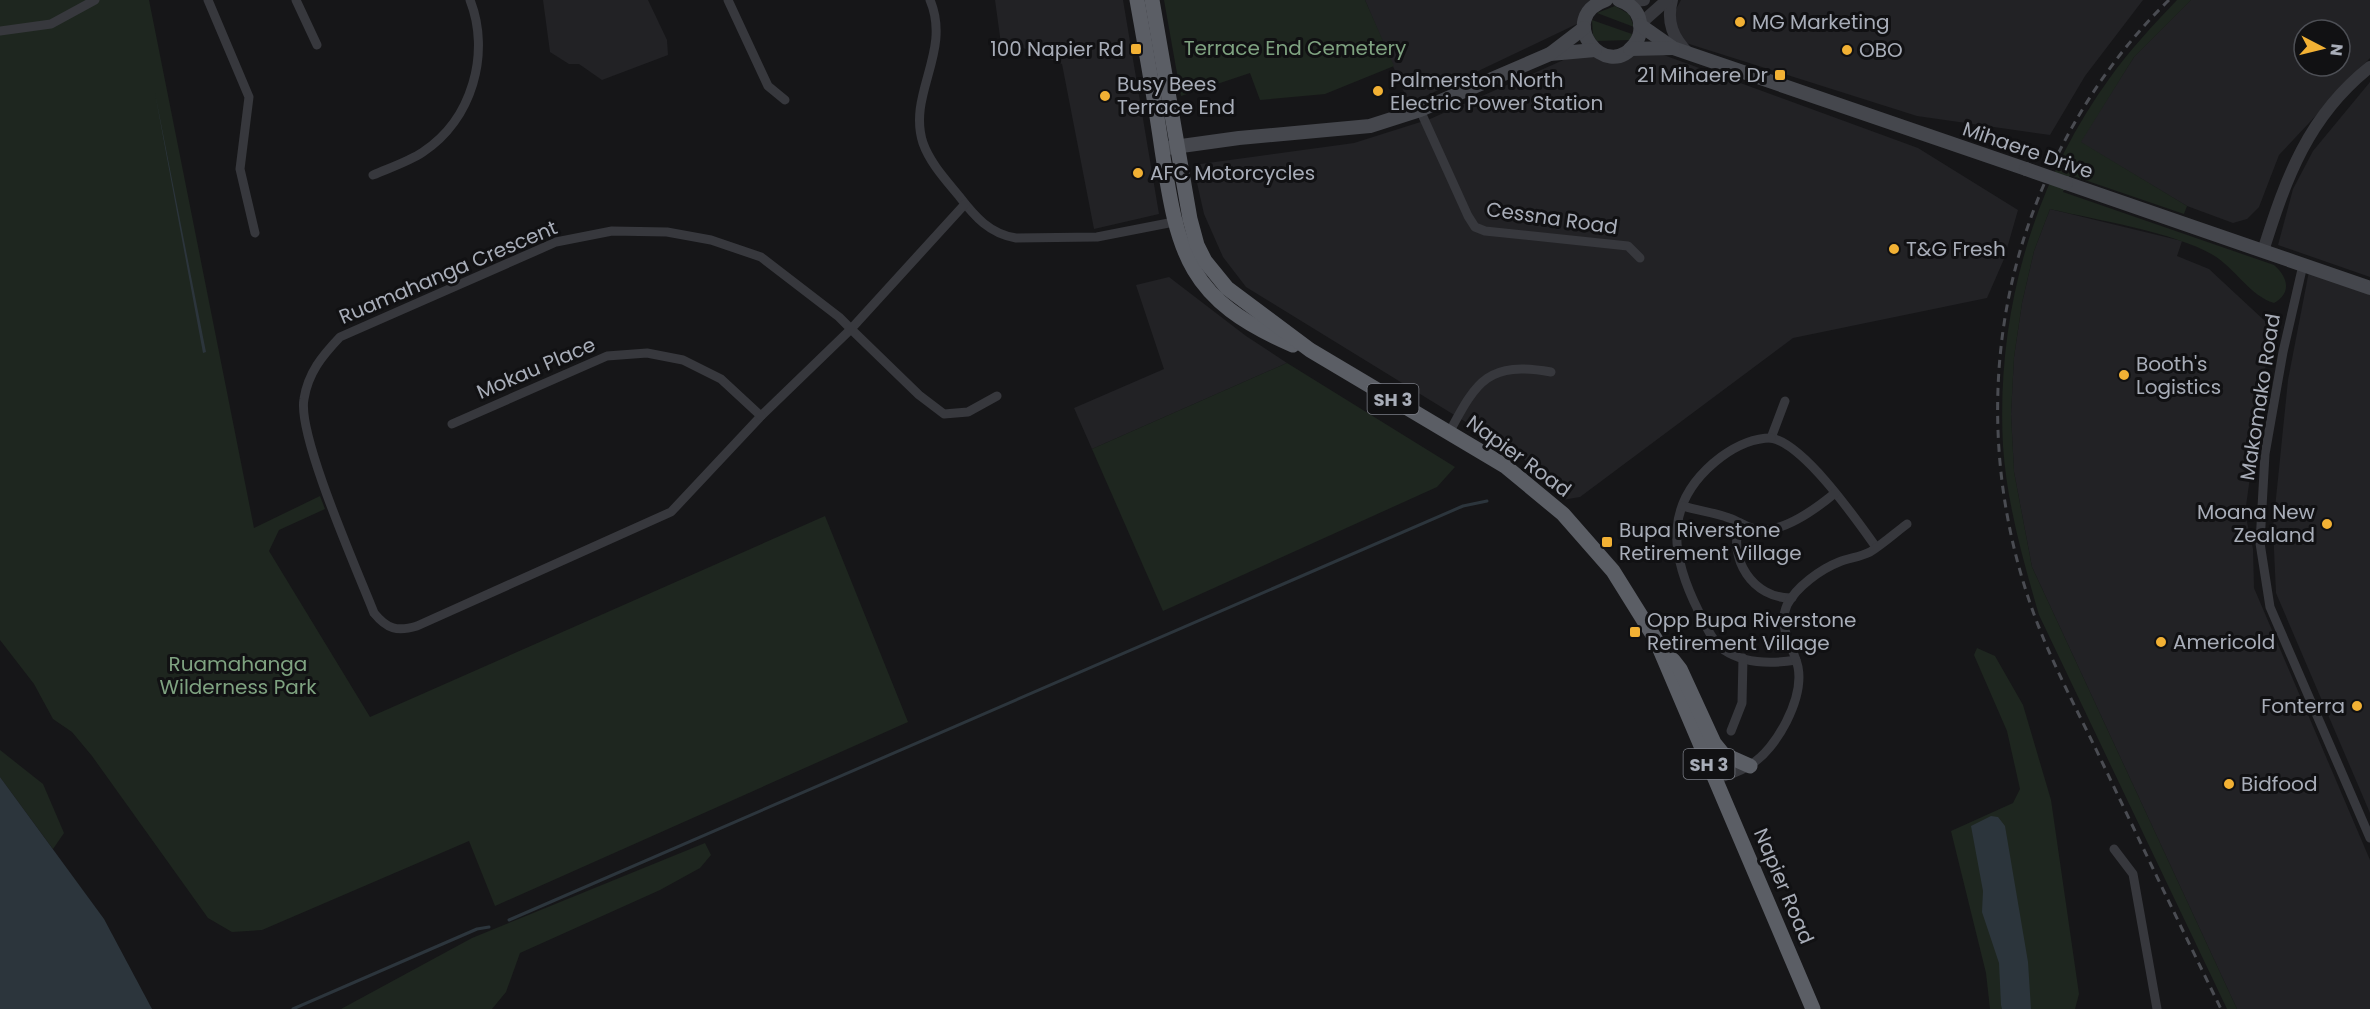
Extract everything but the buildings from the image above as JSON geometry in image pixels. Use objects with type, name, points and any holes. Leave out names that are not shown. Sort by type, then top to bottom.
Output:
[{"type":"highway","name":"Napier Road","points":[[1137,0],[1169,148],[1197,245],[1217,278],[1310,350]]},
{"type":"highway","name":"Napier Road","points":[[1152,0],[1169,148],[1174,222],[1189,264],[1219,303],[1261,329],[1310,350],[1450,431],[1505,466],[1563,514],[1613,571],[1656,640],[1813,1009]]},
{"type":"highway","points":[[1656,640],[1680,669],[1714,743],[1723,754],[1750,766]]},
{"type":"main road","points":[[1595,50],[1586,40],[1584,28],[1588,12],[1606,0]]},
{"type":"main road","points":[[1622,1],[1635,11],[1640,25],[1640,34],[1630,50]]},
{"type":"main road","name":"Mihaere Drive","points":[[1640,25],[1673,48],[1689,54],[2370,288]]},
{"type":"main road","points":[[1169,148],[1239,138],[1348,130],[1370,126],[1420,110],[1550,54],[1584,28]]},
{"type":"main road","name":"Mihaere Drive","points":[[1550,54],[1595,50],[1601,54],[1617,56],[1630,50],[1673,48]]},
{"type":"street","points":[[0,31],[51,24],[95,0]]},
{"type":"street","points":[[208,0],[249,97],[240,169],[255,233]]},
{"type":"street","points":[[296,0],[316,45]]},
{"type":"street","points":[[373,175],[423,152],[439,140],[461,111],[477,73],[479,48],[470,0]]},
{"type":"street","points":[[728,0],[768,86],[785,100]]},
{"type":"street","points":[[930,0],[938,33],[934,60],[921,104],[921,132],[931,158],[965,204],[993,232],[1016,238],[1097,237],[1190,219]]},
{"type":"street","points":[[1622,1],[1644,0]]},
{"type":"street","points":[[1640,25],[1667,0]]},
{"type":"street","points":[[1672,0],[1669,9],[1671,28],[1689,54]]},
{"type":"street","points":[[2264,251],[2296,156],[2341,93],[2370,67]]},
{"type":"street","name":"Cessna Road","points":[[1420,110],[1475,227],[1485,231],[1628,246],[1640,258]]},
{"type":"street","name":"Ruamahanga Crescent","points":[[851,328],[840,317],[761,257],[711,240],[667,232],[612,231],[556,242],[340,337],[316,363],[303,400],[307,435],[374,613],[386,626],[400,630],[417,626],[670,512],[761,416],[851,328],[965,204]]},
{"type":"street","name":"Makomako Road","points":[[2303,265],[2283,352],[2265,454],[2260,543],[2270,607],[2370,838]]},
{"type":"street","points":[[851,328],[920,395],[944,414],[968,412],[997,396]]},
{"type":"street","name":"Mokau Place","points":[[452,424],[607,356],[647,353],[683,360],[721,379],[761,416]]},
{"type":"street","points":[[1450,431],[1476,389],[1486,379],[1501,371],[1522,367],[1551,372]]},
{"type":"street","points":[[1771,438],[1785,401]]},
{"type":"street","points":[[1796,660],[1770,663],[1743,658],[1725,651],[1713,638],[1692,597],[1676,552],[1677,523],[1689,488],[1705,469],[1728,452],[1750,440],[1771,438],[1789,445],[1835,493],[1876,547]]},
{"type":"street","points":[[1683,506],[1758,530],[1782,525],[1816,507],[1835,493]]},
{"type":"street","points":[[1740,523],[1737,551],[1744,572],[1763,591],[1782,599],[1792,598]]},
{"type":"street","points":[[1716,780],[1750,766],[1776,739],[1789,716],[1799,681],[1796,660],[1784,627],[1786,611],[1792,598],[1801,587],[1830,566],[1876,547],[1906,524]]},
{"type":"street","points":[[1731,730],[1742,703],[1743,658]]},
{"type":"street","points":[[2114,849],[2133,874],[2157,1009]]},
{"type":"shaded area","points":[[543,0],[648,0],[667,40],[668,55],[602,80],[579,64],[569,64],[550,52]]},
{"type":"shaded area","points":[[995,0],[1123,0],[1159,214],[1094,229],[1062,64],[1016,45],[1001,44]]},
{"type":"shaded area","points":[[1365,0],[1591,0],[1579,23],[1409,104]]},
{"type":"shaded area","points":[[1681,0],[2143,0],[2085,76],[2050,135],[1917,116],[1686,43],[1674,27],[1674,13]]},
{"type":"shaded area","points":[[2191,0],[2370,0],[2370,58],[2352,77],[2352,18],[2292,18],[2292,78],[2351,78],[2279,155],[2259,207],[2247,219],[2233,223],[2187,206],[2080,142],[2134,57]]},
{"type":"shaded area","points":[[1586,50],[1650,50],[1918,148],[2018,210],[2004,259],[1987,298],[1793,338],[1580,497],[1562,500],[1521,456],[1246,287],[1223,257],[1204,214],[1193,165],[1354,143],[1430,119]]},
{"type":"shaded area","points":[[2370,82],[2370,277],[2278,245],[2293,189],[2313,151]]},
{"type":"shaded area","points":[[155,93],[206,352],[203,353]]},
{"type":"shaded area","points":[[2050,209],[2182,241],[2177,256],[2209,269],[2266,322],[2270,335],[2245,513],[2253,549],[2254,588],[2370,860],[2370,1009],[2237,1009],[2032,567],[2014,472],[2011,414],[2014,357],[2022,303],[2034,251]]},
{"type":"shaded area","points":[[2309,271],[2370,293],[2370,813],[2276,593],[2273,528],[2288,380]]},
{"type":"shaded area","points":[[1169,277],[1246,336],[1287,363],[1092,449],[1074,408],[1164,369],[1136,285]]},
{"type":"shaded area","points":[[0,777],[104,919],[152,1009],[0,1009]]},
{"type":"shaded area","points":[[1991,816],[1998,817],[2005,826],[2028,962],[2031,1009],[2002,1009],[2001,1005],[1999,963],[1982,912],[1983,891],[1971,826]]},
{"type":"green space","name":"Ruamahanga Wilderness Park","points":[[0,0],[149,0],[254,528],[320,496],[325,509],[279,530],[269,551],[370,717],[825,516],[908,722],[495,906],[469,841],[262,930],[232,932],[208,918],[92,756],[72,732],[53,719],[34,684],[0,640]]},
{"type":"green space","name":"Terrace End Cemetery","points":[[1164,0],[1365,0],[1394,66],[1325,94],[1260,100],[1250,73],[1181,96]]},
{"type":"green space","points":[[2177,0],[2191,0],[2134,57],[2081,142],[2187,206],[2184,214],[2070,175],[2063,192],[2274,265],[2285,280],[2286,290],[2284,295],[2274,303],[2257,294],[2213,255],[2197,247],[2156,233],[2050,209],[2034,251],[2022,303],[2014,357],[2011,415],[2014,472],[2032,567],[2237,1009],[2227,1009],[2039,615],[2012,510],[2003,446],[2002,397],[2013,301],[2024,254],[2040,207],[2059,163],[2082,120],[2109,79]]},
{"type":"green space","points":[[1615,6],[1629,14],[1634,27],[1597,13]]},
{"type":"green space","points":[[1592,20],[1632,34],[1630,40],[1597,41],[1593,35]]},
{"type":"green space","points":[[1287,363],[1455,467],[1437,487],[1163,611],[1092,449]]},
{"type":"green space","points":[[1977,648],[1995,656],[2023,705],[2051,800],[2079,994],[2075,1009],[1990,1009],[1986,973],[1951,831],[2013,803],[2020,789],[2007,731],[1974,655]]},
{"type":"green space","points":[[0,750],[43,784],[64,833],[53,849],[0,777]]},
{"type":"green space","points":[[705,843],[711,855],[700,868],[660,890],[520,953],[506,992],[492,1009],[341,1009],[472,938]]},
{"type":"waterway","points":[[509,920],[1463,506],[1487,501]]},
{"type":"waterway","points":[[293,1009],[477,929],[489,927]]},
{"type":"railway","points":[[2169,0],[2125,49],[2086,103],[2054,162],[2029,223],[2015,270],[2005,317],[1999,365],[2000,461],[2006,509],[2016,556],[2030,603],[2046,644],[2221,1009]]},
{"type":"place","name":"MG Marketing","points":[[1740,22]]},
{"type":"place","name":"100 Napier Rd","points":[[1136,49]]},
{"type":"place","name":"OBO","points":[[1847,50]]},
{"type":"place","name":"21 Mihaere Dr","points":[[1780,75]]},
{"type":"place","name":"Palmerston North Electric Power Station","points":[[1378,91]]},
{"type":"place","name":"Busy Bees Terrace End","points":[[1105,96]]},
{"type":"place","name":"AFC Motorcycles","points":[[1138,173]]},
{"type":"place","name":"T&G Fresh","points":[[1894,249]]},
{"type":"place","name":"Booth's Logistics","points":[[2124,375]]},
{"type":"place","name":"Moana New Zealand","points":[[2327,524]]},
{"type":"place","name":"Bupa Riverstone Retirement Village","points":[[1607,542]]},
{"type":"place","name":"Opp Bupa Riverstone Retirement Village","points":[[1635,632]]},
{"type":"place","name":"Americold","points":[[2161,642]]},
{"type":"place","name":"Fonterra","points":[[2357,706]]},
{"type":"place","name":"Bidfood","points":[[2229,784]]}]
